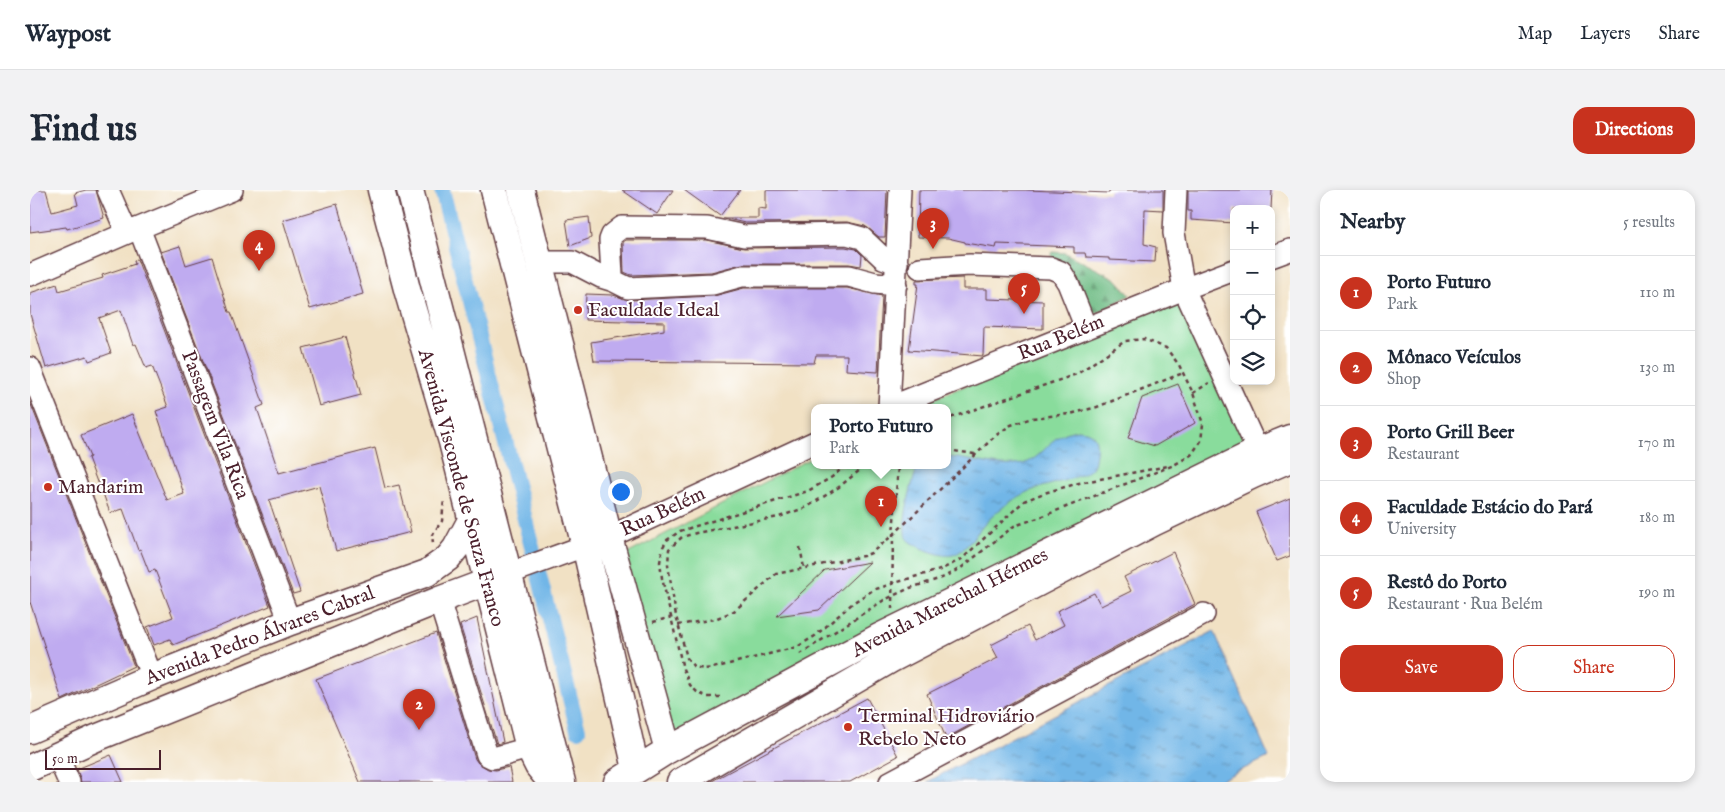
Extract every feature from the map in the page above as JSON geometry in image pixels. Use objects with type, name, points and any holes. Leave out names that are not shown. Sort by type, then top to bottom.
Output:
[{"type":"main road","name":"Avenida Visconde de Souza Franco","points":[[380,190],[452,442],[471,520],[507,574],[529,748],[538,766],[551,782]]},
{"type":"main road","name":"Avenida Visconde de Souza Franco","points":[[410,190],[507,574],[562,782]]},
{"type":"main road","points":[[494,190],[585,547],[627,776]]},
{"type":"main road","points":[[521,190],[609,537],[668,750]]},
{"type":"main road","points":[[408,293],[454,359]]},
{"type":"main road","name":"Avenida Marechal Hérmes","points":[[627,776],[668,750],[887,637],[1258,451],[1290,438]]},
{"type":"main road","name":"Avenida Marechal Hérmes","points":[[680,782],[887,637],[1155,522],[1253,474],[1290,460]]},
{"type":"main road","name":"Avenida Pedro Álvares Cabral","points":[[30,730],[152,677],[290,622],[427,573],[448,558],[456,548],[471,520]]},
{"type":"main road","name":"Avenida Pedro Álvares Cabral","points":[[30,768],[96,738],[507,574]]},
{"type":"main road","points":[[96,738],[99,724],[108,714],[148,697],[153,689],[152,677]]},
{"type":"street","name":"Passagem Vila Rica","points":[[108,190],[133,230],[290,622]]},
{"type":"street","points":[[30,275],[133,230],[232,190]]},
{"type":"street","points":[[888,404],[900,190]]},
{"type":"street","points":[[1176,190],[1174,233],[1184,288],[1258,451]]},
{"type":"street","points":[[614,281],[610,240],[612,235],[622,228],[707,228],[744,236],[847,234],[862,238],[883,258],[897,264]]},
{"type":"street","points":[[1275,256],[1290,250]]},
{"type":"street","points":[[540,262],[572,262],[628,288],[713,284],[742,276],[849,276],[896,285]]},
{"type":"street","points":[[920,268],[970,265],[1051,268],[1061,272],[1068,283],[1086,328]]},
{"type":"street","name":"Rua Belém","points":[[898,404],[1184,288],[1230,271]]},
{"type":"street","points":[[30,368],[152,677]]},
{"type":"street","name":"Rua Belém","points":[[507,574],[609,537],[811,444]]},
{"type":"street","points":[[439,600],[487,755],[493,758],[529,748]]},
{"type":"street","points":[[890,782],[1204,614]]},
{"type":"path","points":[[798,655],[891,597],[910,588],[942,578],[961,568],[1014,526],[1174,464],[1191,455],[1201,441],[1203,424],[1193,393],[1183,373],[1166,348],[1144,339],[1125,341],[1077,374],[951,418]]},
{"type":"path","points":[[678,625],[715,619],[734,611],[776,574],[871,553],[893,535],[975,454],[1011,425],[1032,418],[1070,414],[1097,407],[1183,373]]},
{"type":"path","points":[[951,451],[975,454]]},
{"type":"path","points":[[861,469],[839,487],[807,507],[779,517],[696,533],[676,541],[669,549],[668,565],[678,625],[687,658],[694,667],[704,670],[797,647],[815,636],[854,602],[873,590],[940,570],[962,559],[1024,501],[1079,483],[1174,464]]},
{"type":"path","points":[[725,696],[712,697],[697,692],[690,685],[683,669],[662,578],[660,562],[662,547],[667,540],[680,532],[808,491],[841,469]]},
{"type":"path","points":[[887,637],[892,584],[898,469]]},
{"type":"path","points":[[800,547],[804,568]]},
{"type":"green space","points":[[1052,252],[1065,253],[1116,279],[1130,295],[1090,317],[1051,264]]},
{"type":"green space","points":[[1183,297],[1250,445],[673,736],[623,556],[811,458],[811,469],[951,469],[951,404],[921,404]]},
{"type":"water","points":[[1082,430],[1094,436],[1096,444],[1095,461],[1088,472],[1034,489],[1016,498],[992,516],[966,547],[953,555],[949,556],[925,550],[907,539],[905,526],[907,508],[917,469],[951,469],[951,457],[991,464],[1023,464],[1032,460],[1067,432]]},
{"type":"water","points":[[1214,631],[1269,757],[1216,782],[927,782]]},
{"type":"building","points":[[30,190],[46,190],[52,212],[78,205],[75,193],[96,190],[104,218],[67,229],[66,227],[30,232]]},
{"type":"building","points":[[622,190],[673,190],[657,214]]},
{"type":"building","points":[[684,190],[740,190],[720,216]]},
{"type":"building","points":[[766,190],[887,190],[885,237],[879,237],[865,226],[847,222],[745,223],[723,218],[758,218],[758,208],[766,209]]},
{"type":"building","points":[[919,190],[1026,190],[1109,193],[1110,190],[1163,190],[1163,210],[1145,209],[1144,244],[1156,247],[1155,262],[1086,257],[1085,253],[1074,253],[1074,247],[997,244],[996,248],[948,238],[918,237]]},
{"type":"building","points":[[1188,190],[1272,190],[1271,205],[1230,205],[1230,223],[1191,220],[1191,211],[1188,211]]},
{"type":"building","points":[[337,204],[363,294],[310,309],[283,220]]},
{"type":"building","points":[[589,217],[591,238],[570,246],[566,220]]},
{"type":"building","points":[[626,240],[706,240],[744,248],[845,247],[856,249],[862,255],[861,266],[849,264],[742,264],[711,272],[631,275],[624,272],[623,242]]},
{"type":"building","points":[[180,246],[186,265],[212,257],[229,312],[231,312],[264,405],[257,408],[279,473],[375,448],[385,488],[399,485],[411,532],[336,551],[319,486],[269,500],[300,592],[293,594],[161,252]]},
{"type":"building","points":[[137,259],[270,606],[173,645],[170,639],[154,645],[147,627],[173,617],[155,570],[149,572],[140,549],[138,550],[123,509],[110,513],[81,435],[132,414],[167,500],[184,494],[156,411],[168,407],[152,366],[146,368],[136,344],[133,345],[121,310],[99,318],[111,353],[89,361],[87,356],[46,368],[30,314],[30,293],[57,284],[59,291],[103,278],[102,275],[135,264],[134,260]]},
{"type":"building","points":[[963,278],[963,289],[987,289],[987,299],[1043,301],[1043,329],[984,327],[983,356],[909,350],[918,284],[916,284],[916,280]]},
{"type":"building","points":[[744,288],[847,288],[882,296],[878,372],[846,370],[847,355],[816,355],[814,363],[594,361],[591,342],[664,330],[664,322],[585,320],[586,294],[613,295],[629,300],[714,296]]},
{"type":"building","points":[[345,337],[361,395],[319,406],[303,348]]},
{"type":"building","points":[[1178,384],[1195,423],[1155,446],[1128,438],[1142,398]]},
{"type":"building","points":[[30,402],[134,666],[62,700],[30,602]]},
{"type":"building","points":[[1290,498],[1290,556],[1277,561],[1256,512]]},
{"type":"building","points":[[1173,552],[1195,604],[946,738],[927,694],[998,658],[991,645],[1028,626],[1035,640],[1064,625],[1057,611],[1094,593],[1101,606],[1131,591],[1124,577]]},
{"type":"building","points":[[870,562],[819,610],[777,616],[825,570]]},
{"type":"building","points":[[477,618],[503,742],[497,744],[460,625]]},
{"type":"building","points":[[436,633],[475,759],[488,769],[496,770],[509,767],[512,782],[360,782],[316,679]]},
{"type":"building","name":"Terminal Hidroviário Rebelo Neto","points":[[867,698],[898,756],[850,782],[710,782]]},
{"type":"building","points":[[111,755],[123,782],[81,782],[77,769]]},
{"type":"waterway","points":[[442,190],[578,730]]},
{"type":"place","name":"Porto Grill Beer","points":[[933,249]]},
{"type":"place","name":"Faculdade Estácio do Pará","points":[[259,271]]},
{"type":"place","name":"Faculdade Ideal","points":[[578,310]]},
{"type":"place","name":"Restô do Porto","points":[[1024,314]]},
{"type":"place","name":"Mandarim","points":[[48,487]]},
{"type":"place","name":"Porto Futuro","points":[[881,527]]},
{"type":"place","name":"Terminal Hidroviário Rebelo Neto","points":[[848,727]]},
{"type":"place","name":"Mônaco Veículos","points":[[419,730]]}]
